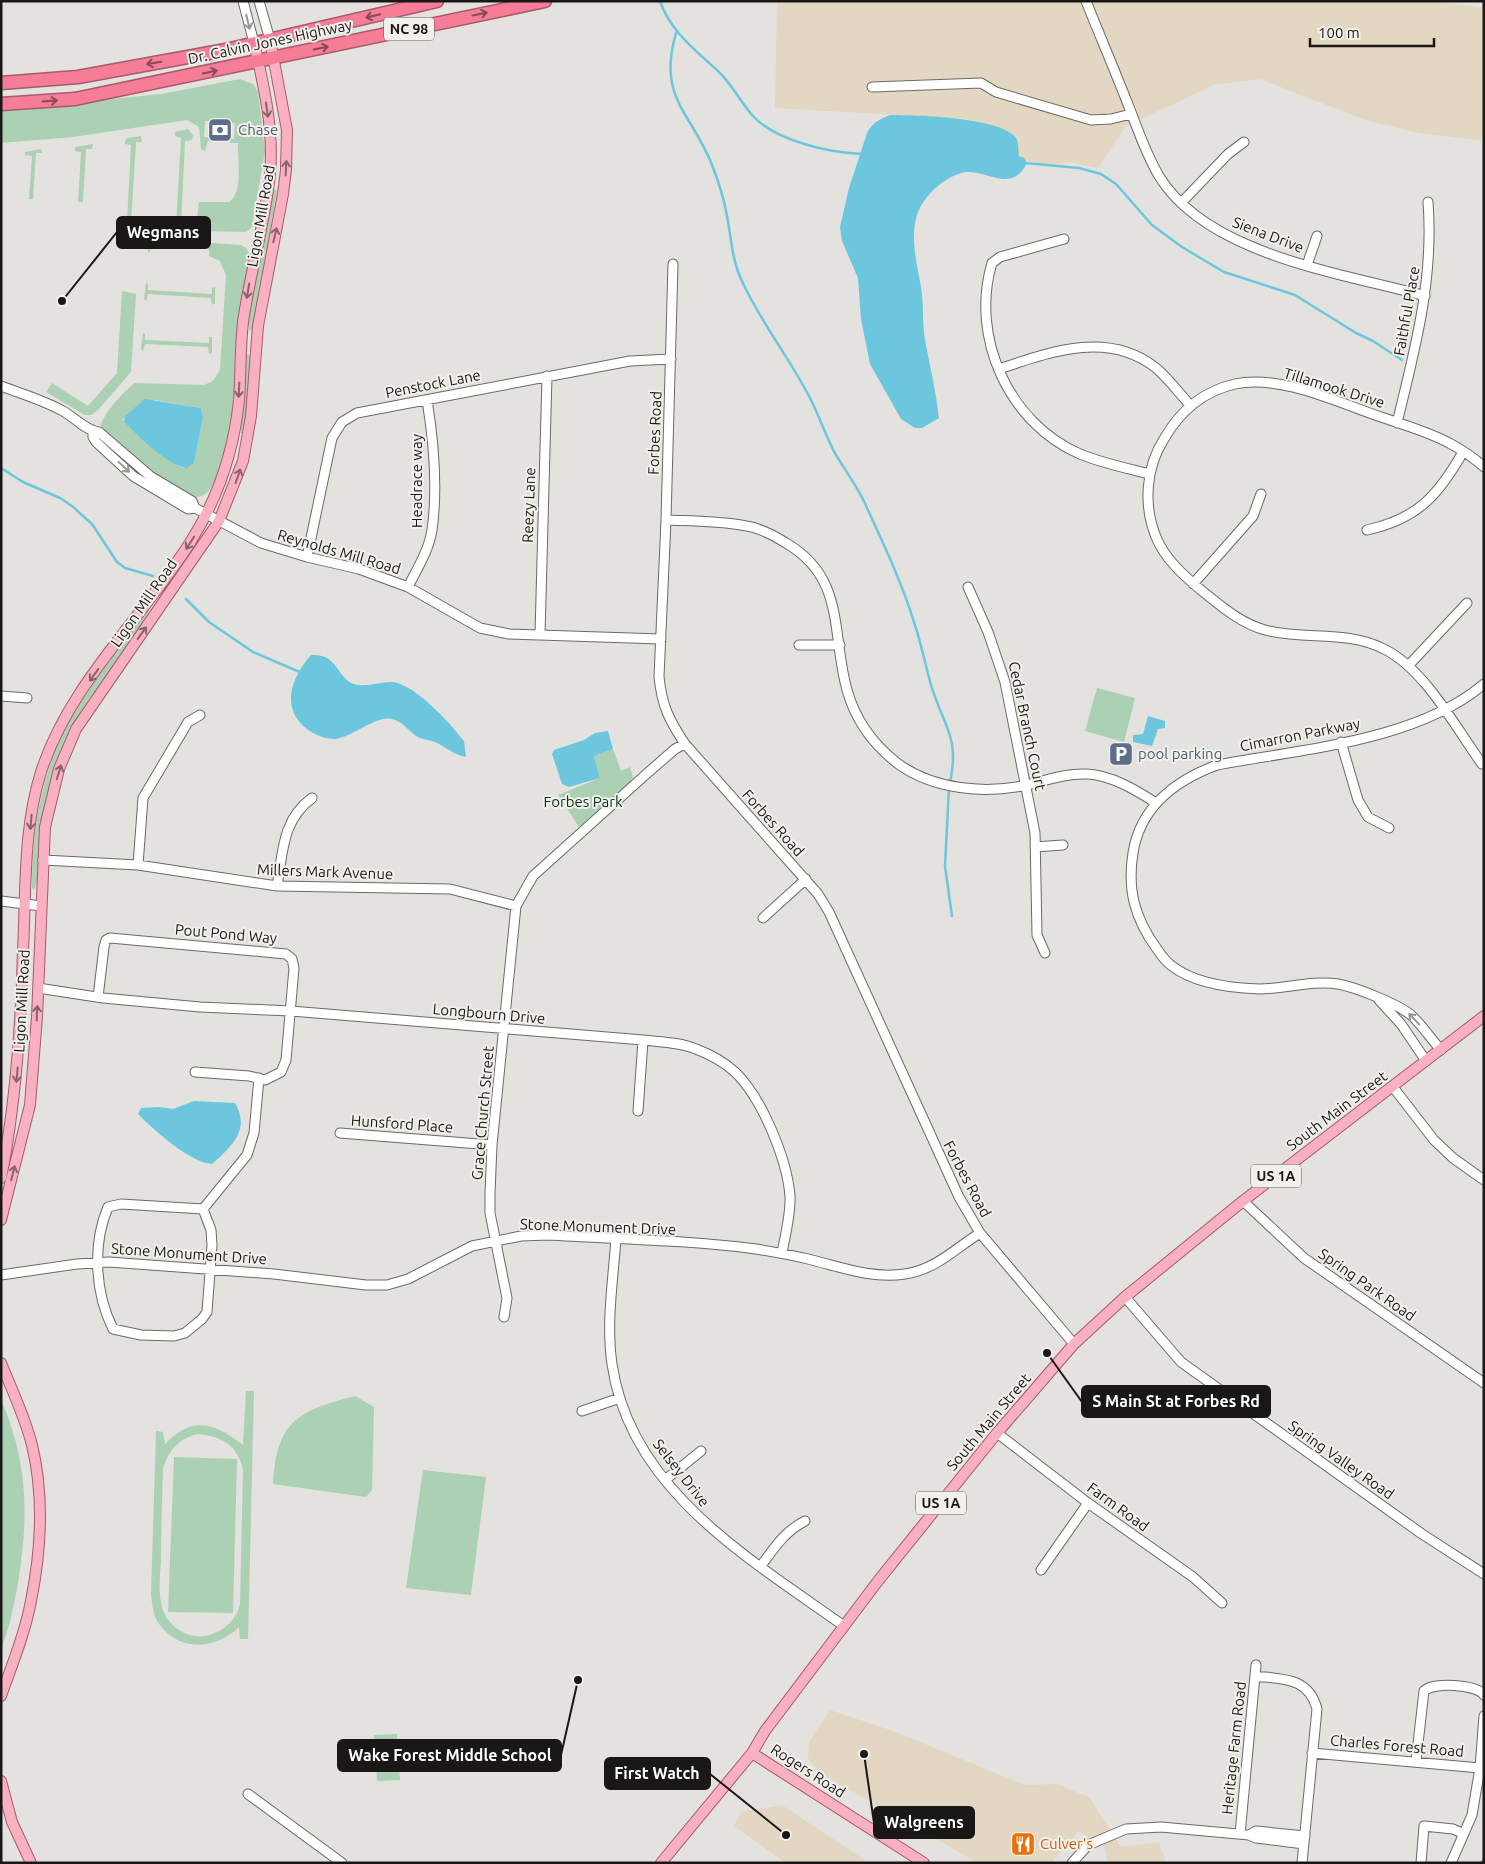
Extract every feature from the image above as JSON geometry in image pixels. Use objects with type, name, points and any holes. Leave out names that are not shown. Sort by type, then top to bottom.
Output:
[{"type":"highway","name":"Dr. Calvin Jones Highway","points":[[1,83],[78,77],[270,40],[437,1]]},
{"type":"highway","name":"Dr. Calvin Jones Highway","points":[[1,104],[75,99],[538,2]]},
{"type":"main road","name":"Ligon Mill Road","points":[[1,1220],[30,1105],[38,988],[45,827],[60,769],[76,729],[238,478],[247,444],[258,326],[284,194],[287,130],[270,40]]},
{"type":"main road","name":"Ligon Mill Road","points":[[1,1178],[14,1106],[19,1056],[25,904],[32,802],[42,769],[57,734],[83,690],[191,542],[213,518],[232,443],[239,400],[243,324],[270,174],[270,128],[254,43]]},
{"type":"main road","name":"South Main Street","points":[[661,1863],[752,1753],[765,1732],[844,1626],[998,1433],[1074,1344],[1125,1297],[1243,1201],[1484,1016]]},
{"type":"main road","points":[[1,1363],[32,1445],[38,1482],[39,1521],[37,1559],[31,1602],[1,1696]]},
{"type":"main road","name":"Rogers Road","points":[[752,1753],[924,1863]]},
{"type":"main road","points":[[1,1781],[12,1822],[31,1863]]},
{"type":"street","name":"Ligon Mill Road","points":[[243,1],[254,43]]},
{"type":"street","name":"Ligon Mill Road","points":[[259,1],[270,40]]},
{"type":"street","name":"Siena Drive","points":[[1086,1],[1146,152],[1159,176],[1181,203],[1200,218],[1243,243],[1307,265],[1425,296]]},
{"type":"street","points":[[872,87],[981,83],[996,92],[1091,120],[1111,119],[1131,114]]},
{"type":"street","points":[[1181,203],[1228,154],[1244,142]]},
{"type":"street","name":"Faithful Place","points":[[1397,423],[1420,332],[1429,253],[1428,202]]},
{"type":"street","points":[[1307,265],[1317,236]]},
{"type":"street","points":[[1064,239],[1000,257],[992,263],[987,287],[986,328],[993,357],[1018,404],[1037,425],[1059,442],[1086,456],[1149,474]]},
{"type":"street","name":"Forbes Road","points":[[673,264],[666,520],[659,677],[662,701],[669,721],[685,744],[806,879],[829,912],[942,1162],[980,1233],[1074,1344]]},
{"type":"street","points":[[999,369],[1072,347],[1102,348],[1127,354],[1150,364],[1164,375],[1190,405]]},
{"type":"street","name":"Penstock Lane","points":[[307,557],[332,438],[342,422],[357,413],[630,361],[671,359]]},
{"type":"street","name":"Reezy Lane","points":[[540,634],[547,376]]},
{"type":"street","name":"Tillamook Drive","points":[[1482,764],[1444,710],[1408,666],[1384,649],[1364,640],[1345,636],[1266,630],[1248,624],[1231,614],[1178,571],[1164,553],[1156,536],[1149,502],[1149,474],[1158,448],[1171,427],[1190,405],[1216,390],[1236,384],[1263,382],[1302,390],[1443,440],[1484,466]]},
{"type":"street","name":"Reynolds Mill Road","points":[[1,386],[56,407],[93,432],[93,438],[96,442],[133,476],[188,509],[195,508],[260,543],[307,557],[359,569],[408,587],[480,628],[509,634],[661,639]]},
{"type":"street","name":"Headrace way","points":[[408,587],[426,552],[432,531],[434,448],[427,400]]},
{"type":"street","points":[[1366,530],[1393,523],[1419,510],[1444,482],[1463,452]]},
{"type":"street","points":[[1193,584],[1252,516],[1261,494]]},
{"type":"street","points":[[666,520],[741,525],[768,532],[798,550],[818,571],[830,592],[847,689],[857,717],[873,742],[898,764],[922,776],[954,787],[988,790],[1026,785],[1071,774],[1088,774],[1106,778],[1138,791],[1156,803]]},
{"type":"street","name":"Cedar Branch Court","points":[[968,587],[988,632],[1005,682],[1035,834],[1037,935],[1045,953]]},
{"type":"street","points":[[1408,666],[1467,603]]},
{"type":"street","points":[[799,644],[840,645]]},
{"type":"street","name":"Cimarron Parkway","points":[[1440,1050],[1410,1015],[1396,1006],[1357,989],[1337,984],[1260,989],[1232,987],[1191,976],[1172,967],[1140,923],[1130,872],[1134,847],[1156,803],[1171,788],[1192,774],[1217,765],[1399,730],[1444,710],[1471,695],[1484,684]]},
{"type":"street","points":[[1,696],[27,698]]},
{"type":"street","points":[[138,865],[143,798],[188,722],[200,715]]},
{"type":"street","points":[[1340,742],[1358,800],[1368,817],[1389,828]]},
{"type":"street","name":"Grace Church Street","points":[[504,1317],[507,1298],[495,1240],[490,1193],[492,1144],[516,906],[533,876],[675,749],[685,744]]},
{"type":"street","points":[[277,886],[284,841],[291,819],[299,808],[312,798]]},
{"type":"street","points":[[1035,847],[1063,845]]},
{"type":"street","name":"Millers Mark Avenue","points":[[43,860],[138,865],[277,886],[450,889],[516,906]]},
{"type":"street","points":[[763,918],[806,879]]},
{"type":"street","points":[[1,901],[41,906]]},
{"type":"street","name":"Pout Pond Way","points":[[98,997],[104,947],[106,940],[110,938],[286,954],[292,959],[294,968],[292,1011],[286,1060],[281,1072],[265,1080],[195,1072]]},
{"type":"street","name":"Longbourn Drive","points":[[38,988],[98,997],[200,1007],[292,1011],[643,1040],[695,1048],[720,1061],[735,1073],[748,1089],[783,1156],[790,1199],[782,1253]]},
{"type":"street","name":"Cimarron Parkway","points":[[1379,1000],[1401,1024],[1426,1061]]},
{"type":"street","points":[[638,1111],[643,1040]]},
{"type":"street","points":[[203,1209],[247,1155],[254,1133],[259,1078]]},
{"type":"street","points":[[1393,1087],[1434,1140],[1453,1158],[1484,1180]]},
{"type":"street","name":"Hunsford Place","points":[[340,1133],[492,1144]]},
{"type":"street","name":"Spring Park Road","points":[[1243,1201],[1304,1258],[1484,1383]]},
{"type":"street","points":[[121,1204],[203,1209],[211,1230],[212,1245],[207,1312],[202,1319],[185,1333],[158,1337],[113,1329],[100,1297],[97,1276],[101,1234],[108,1207],[121,1204]]},
{"type":"street","name":"Stone Monument Drive","points":[[1,1275],[98,1263],[210,1269],[274,1274],[366,1285],[387,1285],[408,1279],[472,1246],[495,1240],[539,1236],[754,1249],[782,1253],[867,1275],[900,1275],[925,1268],[948,1257],[980,1233]]},
{"type":"street","name":"Selsey Drive","points":[[616,1240],[610,1339],[612,1365],[620,1398],[649,1459],[699,1519],[844,1626]]},
{"type":"street","name":"Spring Valley Road","points":[[1125,1297],[1181,1362],[1422,1534],[1484,1574]]},
{"type":"street","points":[[582,1411],[620,1398]]},
{"type":"street","name":"Farm Road","points":[[998,1433],[1088,1504],[1193,1577],[1222,1603]]},
{"type":"street","points":[[665,1480],[701,1451]]},
{"type":"street","points":[[1041,1570],[1088,1504]]},
{"type":"street","points":[[761,1566],[783,1536],[793,1527],[805,1521]]},
{"type":"street","name":"Heritage Farm Road","points":[[1244,1834],[1256,1665]]},
{"type":"street","points":[[1255,1676],[1294,1680],[1304,1685],[1310,1692],[1317,1708],[1302,1863]]},
{"type":"street","points":[[1416,1762],[1424,1691],[1434,1685],[1475,1688],[1484,1695]]},
{"type":"street","points":[[1451,1863],[1472,1815],[1480,1768],[1484,1716]]},
{"type":"street","name":"Charles Forest Road","points":[[1312,1752],[1480,1768]]},
{"type":"street","points":[[248,1794],[342,1863]]},
{"type":"street","points":[[1421,1863],[1424,1826],[1453,1829],[1464,1834]]},
{"type":"street","points":[[1072,1863],[1088,1845],[1126,1829],[1161,1827],[1244,1834],[1256,1831],[1304,1840]]},
{"type":"shaded area","points":[[777,1],[1436,1],[1484,8],[1484,141],[1419,133],[1365,120],[1260,79],[1214,85],[1126,126],[1098,168],[1072,163],[1051,165],[1021,160],[1017,148],[988,124],[967,119],[775,108]]},
{"type":"shaded area","points":[[830,1710],[893,1731],[1025,1785],[1057,1784],[1090,1798],[1121,1847],[1159,1842],[1166,1863],[1108,1863],[1104,1846],[1078,1831],[1052,1863],[978,1863],[820,1773],[808,1759],[809,1742]]},
{"type":"shaded area","points":[[782,1805],[865,1860],[863,1863],[786,1863],[734,1826],[741,1812]]},
{"type":"green space","points":[[240,79],[253,84],[258,92],[265,151],[252,227],[246,232],[199,231],[196,229],[199,202],[229,202],[237,191],[239,174],[238,143],[230,143],[230,139],[234,139],[235,123],[205,121],[204,137],[219,138],[218,142],[208,141],[205,151],[201,149],[199,127],[187,120],[73,137],[1,143],[1,110],[161,94]]},
{"type":"green space","points":[[188,129],[193,135],[192,140],[185,141],[181,225],[187,228],[186,230],[171,229],[170,225],[176,225],[181,138],[175,136],[175,132]]},
{"type":"green space","points":[[141,136],[142,142],[136,142],[131,223],[137,223],[138,226],[121,226],[121,223],[127,222],[131,145],[125,144],[125,141],[127,138]]},
{"type":"green space","points":[[93,144],[92,149],[86,149],[83,202],[78,202],[81,152],[75,151],[75,147]]},
{"type":"green space","points":[[41,149],[42,153],[36,153],[33,199],[29,199],[32,156],[25,155],[25,152]]},
{"type":"green space","points":[[273,189],[277,191],[252,330],[250,331],[248,322],[252,286]]},
{"type":"green space","points":[[153,239],[241,245],[247,249],[249,254],[240,314],[231,423],[225,452],[218,476],[207,492],[193,497],[145,470],[101,430],[101,425],[108,412],[135,383],[204,385],[213,381],[220,370],[226,275],[220,261],[209,256],[209,249],[151,246],[150,252],[148,252],[148,242]],"holes":[[[155,400],[201,408],[203,417],[194,463],[183,468],[167,459],[137,435],[123,419]]]},
{"type":"green space","points":[[146,283],[148,284],[148,290],[212,294],[212,288],[215,287],[215,303],[212,305],[211,298],[148,294],[146,301],[144,299]]},
{"type":"green space","points":[[122,291],[136,294],[131,372],[98,410],[91,415],[85,415],[46,392],[52,383],[88,406],[117,373]]},
{"type":"green space","points":[[143,333],[145,334],[145,340],[209,343],[209,337],[212,337],[212,353],[209,354],[208,347],[145,344],[143,351],[141,349]]},
{"type":"green space","points":[[245,354],[250,355],[245,433],[241,433]]},
{"type":"green space","points":[[149,606],[151,607],[137,632],[87,702],[69,735],[47,797],[40,832],[37,882],[34,890],[32,888],[32,865],[37,821],[46,777],[53,756],[80,701]]},
{"type":"green space","points":[[1097,688],[1135,698],[1124,742],[1085,731]]},
{"type":"green space","name":"Forbes Park","points":[[613,749],[621,771],[630,767],[633,777],[630,782],[579,827],[558,795],[600,778],[594,756]]},
{"type":"green space","points":[[246,1391],[254,1391],[248,1639],[240,1639],[239,1627],[220,1640],[210,1643],[199,1645],[177,1640],[159,1624],[152,1606],[156,1431],[163,1432],[165,1444],[185,1429],[204,1425],[223,1431],[243,1445]],"holes":[[[198,1434],[207,1435],[228,1444],[237,1455],[243,1470],[240,1604],[236,1615],[221,1630],[210,1635],[195,1636],[180,1631],[174,1626],[169,1621],[162,1607],[160,1584],[163,1469],[171,1451],[180,1442]]]},
{"type":"green space","points":[[355,1396],[374,1407],[372,1490],[366,1497],[273,1484],[279,1446],[285,1432],[294,1422],[318,1407]]},
{"type":"green space","points":[[1,1399],[17,1445],[24,1490],[25,1512],[22,1558],[18,1583],[11,1617],[1,1650]]},
{"type":"green space","points":[[174,1457],[237,1459],[233,1613],[168,1612]]},
{"type":"green space","points":[[423,1470],[486,1477],[471,1595],[406,1588]]},
{"type":"green space","points":[[397,1734],[400,1780],[377,1781],[374,1735]]},
{"type":"water","points":[[890,115],[976,121],[994,126],[1007,131],[1016,138],[1019,156],[1024,158],[1027,163],[1021,172],[1007,179],[974,172],[966,172],[951,177],[930,194],[917,215],[914,232],[915,251],[922,293],[925,340],[939,418],[922,428],[915,428],[901,419],[870,364],[861,319],[858,278],[842,241],[840,227],[849,188],[867,133],[877,122]]},
{"type":"water","points":[[145,399],[201,408],[203,417],[194,463],[187,468],[179,466],[162,456],[124,422],[125,416]]},
{"type":"water","points":[[311,655],[320,655],[332,661],[343,676],[354,684],[364,685],[393,682],[412,690],[432,706],[464,741],[466,757],[454,753],[435,742],[420,738],[392,719],[379,720],[335,739],[320,736],[310,731],[299,721],[293,712],[291,693],[298,673]]},
{"type":"water","points":[[1148,716],[1165,721],[1165,728],[1158,729],[1152,746],[1133,742],[1133,735],[1143,734]]},
{"type":"water","points":[[608,731],[613,749],[594,756],[600,778],[569,787],[562,784],[552,754],[554,750],[584,740],[595,733]]},
{"type":"water","points":[[194,1101],[235,1103],[239,1113],[241,1122],[237,1137],[212,1164],[193,1158],[183,1152],[138,1114],[141,1108],[159,1107],[173,1109]]},
{"type":"waterway","points":[[660,1],[671,23],[678,32],[725,78],[753,116],[763,125],[789,139],[804,144],[835,151],[863,154]]},
{"type":"waterway","points":[[676,33],[671,55],[671,74],[674,90],[679,104],[704,147],[723,196],[738,271],[757,310],[803,385],[836,455],[860,494],[898,579],[909,607],[931,685],[952,742],[953,767],[950,783]]},
{"type":"waterway","points":[[1025,163],[1079,168],[1101,174],[1116,184],[1152,225],[1182,247],[1224,272],[1295,295],[1402,360]]},
{"type":"waterway","points":[[1,468],[23,482],[60,498],[72,506],[92,524],[117,562],[125,568],[153,576]]},
{"type":"waterway","points":[[186,599],[209,622],[253,652],[302,673]]},
{"type":"waterway","points":[[949,788],[945,866],[952,916]]},
{"type":"place","name":"Chase","points":[[220,130]]},
{"type":"place","name":"Wegmans","points":[[62,301]]},
{"type":"place","name":"pool parking","points":[[1121,754]]},
{"type":"place","name":"S Main St at Forbes Rd","points":[[1047,1353]]},
{"type":"place","name":"Wake Forest Middle School","points":[[578,1680]]},
{"type":"place","name":"Walgreens","points":[[864,1754]]},
{"type":"place","name":"First Watch","points":[[786,1835]]},
{"type":"place","name":"Culver's","points":[[1023,1844]]}]
